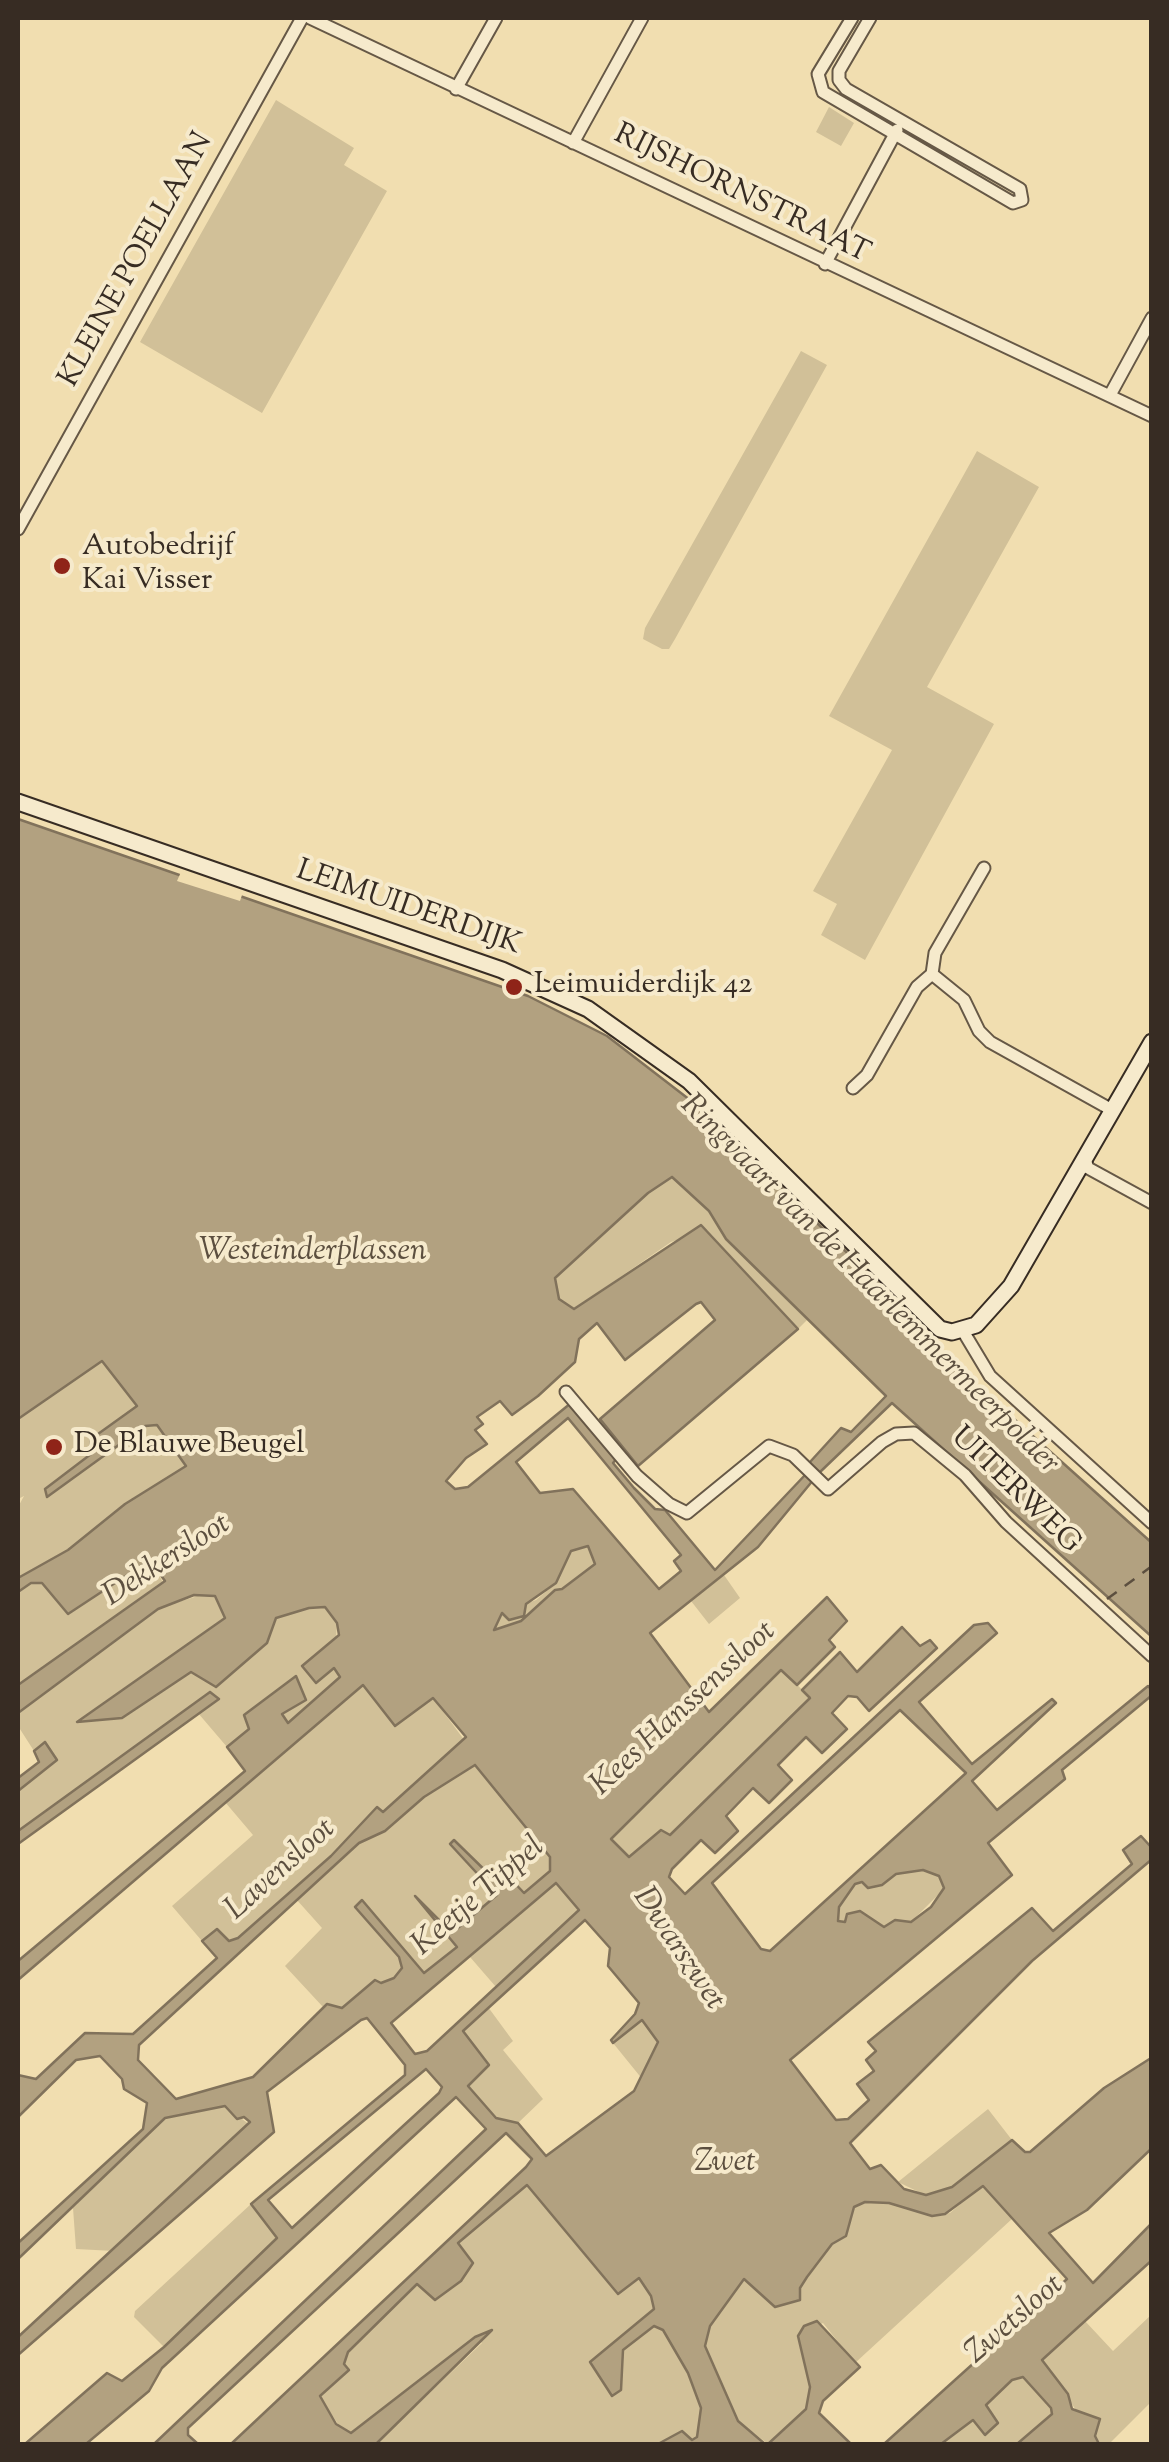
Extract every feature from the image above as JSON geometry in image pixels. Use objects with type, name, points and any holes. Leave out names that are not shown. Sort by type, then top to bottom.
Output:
[{"type":"street","name":"KLEINE POELLAAN","points":[[18,529],[302,18]]},
{"type":"street","name":"RIJSHORNSTRAAT","points":[[310,18],[1152,416]]},
{"type":"street","points":[[456,89],[496,18]]},
{"type":"street","points":[[573,143],[642,18]]},
{"type":"street","points":[[838,80],[901,122],[1020,189],[1022,200],[1013,203],[827,96],[819,86],[818,74],[852,18]]},
{"type":"street","points":[[838,80],[839,71],[870,18]]},
{"type":"street","points":[[819,86],[838,80]]},
{"type":"street","points":[[825,264],[901,122]]},
{"type":"street","points":[[1110,396],[1152,318]]},
{"type":"street","name":"LEIMUIDERDIJK","points":[[18,802],[502,970],[588,1009],[688,1081],[940,1329],[963,1331]]},
{"type":"street","points":[[853,1088],[867,1075],[918,987],[932,974],[935,953],[984,868]]},
{"type":"street","points":[[932,974],[964,1000],[979,1031],[990,1042],[1112,1110]]},
{"type":"street","points":[[1152,1042],[1011,1286],[988,1315],[963,1331],[990,1376],[1152,1523]]},
{"type":"street","points":[[1084,1160],[1088,1168],[1152,1202]]},
{"type":"street","name":"UITERWEG","points":[[566,1392],[637,1476],[669,1504],[686,1513],[759,1450],[777,1447],[805,1465],[828,1489],[882,1442],[896,1434],[914,1433],[965,1476],[1006,1522],[1152,1656]]},
{"type":"shaded area","points":[[276,100],[354,148],[344,165],[387,191],[262,413],[140,342]]},
{"type":"shaded area","points":[[829,107],[854,123],[841,146],[816,132]]},
{"type":"shaded area","points":[[801,351],[827,365],[675,639],[669,649],[662,649],[643,639],[645,628]]},
{"type":"shaded area","points":[[977,451],[1039,487],[927,687],[994,724],[865,960],[821,935],[837,904],[813,891],[892,750],[829,716]]},
{"type":"shaded area","points":[[672,1177],[709,1212],[726,1239],[807,1320],[798,1329],[707,1230],[671,1242],[574,1309],[559,1299],[555,1278],[648,1193]]},
{"type":"shaded area","points":[[102,1360],[138,1406],[91,1439],[92,1454],[45,1489],[47,1496],[145,1426],[157,1424],[187,1466],[125,1503],[68,1550],[18,1578],[18,1507],[24,1496],[18,1499],[18,1419]]},
{"type":"shaded area","points":[[588,1546],[595,1564],[555,1590],[521,1621],[494,1630],[502,1612],[536,1600],[556,1583],[571,1551]]},
{"type":"shaded area","points":[[150,1560],[164,1584],[18,1685],[18,1592],[31,1582],[42,1583],[69,1614]]},
{"type":"shaded area","points":[[724,1575],[740,1598],[709,1624],[691,1601]]},
{"type":"shaded area","points":[[208,1593],[215,1596],[225,1618],[77,1722],[100,1719],[191,1672],[217,1687],[276,1618],[309,1608],[325,1607],[337,1623],[334,1668],[341,1677],[287,1723],[282,1714],[244,1716],[249,1728],[227,1747],[198,1713],[218,1699],[210,1692],[18,1831],[18,1791],[56,1760],[45,1742],[34,1751],[18,1726],[18,1713],[158,1608]]},
{"type":"shaded area","points":[[782,1669],[810,1698],[670,1836],[629,1857],[611,1839]]},
{"type":"shaded area","points":[[363,1684],[395,1726],[433,1698],[465,1741],[382,1812],[377,1808],[331,1856],[238,1938],[229,1942],[217,1929],[202,1941],[172,1906],[253,1835],[225,1802]]},
{"type":"shaded area","points":[[475,1765],[550,1857],[550,1871],[524,1894],[500,1885],[454,1841],[451,1844],[498,1895],[451,1933],[416,1896],[457,1947],[424,1974],[361,1900],[355,1907],[399,1957],[402,1968],[381,1983],[374,1980],[342,2008],[327,2004],[323,2007],[285,1966],[322,1928],[296,1899],[360,1843],[385,1831],[424,1797]]},
{"type":"shaded area","points":[[923,1870],[939,1876],[944,1889],[911,1922],[885,1928],[838,1921],[839,1907],[855,1883],[882,1885],[896,1874]]},
{"type":"shaded area","points":[[556,1883],[579,1910],[496,1987],[470,1957]]},
{"type":"shaded area","points":[[488,2007],[513,2041],[503,2050],[543,2099],[518,2123],[497,2119],[468,2086],[489,2065],[462,2031]]},
{"type":"shaded area","points":[[642,2019],[659,2042],[643,2080],[613,2043]]},
{"type":"shaded area","points":[[225,2106],[250,2125],[114,2251],[76,2249],[73,2208],[165,2118]]},
{"type":"shaded area","points":[[988,2109],[1012,2140],[952,2187],[925,2195],[898,2182]]},
{"type":"shaded area","points":[[527,2184],[617,2294],[639,2277],[651,2296],[654,2308],[591,2362],[612,2396],[621,2390],[623,2350],[654,2326],[663,2330],[688,2373],[701,2408],[697,2437],[692,2440],[682,2432],[658,2444],[376,2444],[482,2343],[475,2337],[351,2433],[344,2433],[320,2397],[348,2352],[418,2283],[435,2299],[457,2244]]},
{"type":"shaded area","points":[[982,2185],[1013,2218],[855,2363],[823,2323],[798,2336],[810,2387],[806,2409],[768,2444],[738,2421],[705,2346],[710,2326],[745,2279],[782,2305],[800,2288],[832,2244],[846,2236],[854,2207],[865,2202],[889,2203],[932,2216],[950,2213]]},
{"type":"shaded area","points":[[251,2204],[277,2238],[164,2347],[134,2317],[135,2311]]},
{"type":"shaded area","points":[[1151,2315],[1151,2402],[1109,2444],[1099,2444],[1042,2360],[1085,2321],[1113,2351]]},
{"type":"shaded area","points":[[1023,2377],[1051,2408],[1052,2415],[1017,2444],[941,2444],[973,2420],[986,2434],[997,2423],[986,2406],[1012,2380]]},
{"type":"water","points":[[18,819],[528,996],[607,1036],[703,1110],[909,1314],[906,1322],[1152,1543],[1151,1636],[892,1403],[819,1473],[758,1547],[650,1633],[709,1712],[827,1597],[847,1621],[829,1640],[835,1647],[797,1685],[781,1670],[611,1839],[629,1857],[661,1830],[670,1835],[810,1698],[802,1690],[840,1652],[857,1672],[902,1627],[920,1646],[930,1640],[937,1648],[869,1711],[857,1697],[848,1696],[832,1713],[847,1729],[822,1753],[806,1737],[778,1765],[792,1780],[769,1803],[753,1788],[726,1816],[738,1831],[715,1853],[701,1840],[672,1869],[669,1877],[685,1894],[974,1625],[988,1623],[997,1633],[919,1702],[972,1764],[1052,1699],[1056,1703],[972,1781],[997,1810],[1148,1686],[1151,1689],[1151,1696],[1062,1770],[1065,1779],[988,1843],[1012,1875],[790,2060],[836,2120],[848,2119],[869,2100],[857,2084],[874,2071],[866,2060],[876,2051],[868,2042],[1032,1908],[1053,1931],[1132,1864],[1123,1850],[1141,1836],[1151,1847],[1151,1860],[1032,1961],[850,2143],[870,2169],[881,2165],[904,2189],[926,2195],[952,2187],[1012,2140],[1030,2152],[1104,2088],[1151,2058],[1151,2149],[1087,2210],[1049,2233],[1093,2283],[1151,2224],[1151,2261],[1042,2360],[1068,2394],[1072,2409],[1100,2419],[1095,2436],[1099,2444],[1017,2444],[1052,2414],[1023,2377],[1012,2380],[986,2405],[998,2423],[985,2435],[973,2420],[941,2444],[884,2444],[1067,2279],[983,2186],[945,2214],[932,2216],[889,2203],[865,2202],[854,2207],[846,2236],[832,2244],[807,2277],[800,2288],[800,2300],[775,2307],[744,2279],[710,2326],[705,2346],[738,2421],[765,2444],[658,2444],[682,2431],[692,2440],[697,2437],[701,2408],[688,2373],[663,2330],[654,2326],[623,2350],[621,2390],[612,2396],[590,2362],[654,2309],[651,2296],[639,2278],[618,2294],[527,2185],[458,2243],[473,2263],[461,2281],[435,2300],[417,2284],[348,2352],[344,2364],[349,2370],[320,2396],[336,2424],[351,2433],[475,2337],[492,2330],[376,2444],[231,2444],[526,2167],[532,2159],[506,2133],[188,2428],[188,2435],[198,2444],[154,2444],[486,2129],[456,2097],[162,2368],[149,2391],[86,2444],[25,2444],[107,2373],[122,2381],[164,2347],[277,2238],[251,2204],[405,2075],[405,2065],[367,2018],[361,2020],[267,2092],[274,2132],[18,2355],[18,2337],[250,2122],[244,2117],[237,2119],[225,2106],[165,2118],[18,2259],[18,2243],[143,2129],[147,2103],[124,2089],[122,2079],[100,2056],[76,2060],[18,2117],[18,2075],[36,2079],[85,2033],[133,2034],[217,1958],[202,1941],[217,1929],[229,1941],[238,1938],[331,1856],[377,1807],[383,1812],[466,1737],[433,1698],[395,1726],[363,1685],[18,1980],[18,1961],[245,1771],[227,1747],[249,1729],[244,1715],[296,1676],[306,1700],[282,1714],[288,1723],[340,1677],[334,1668],[316,1683],[302,1666],[339,1635],[337,1623],[325,1607],[309,1608],[276,1618],[267,1643],[216,1687],[191,1672],[122,1718],[77,1722],[225,1618],[215,1596],[194,1595],[158,1609],[18,1713],[18,1685],[165,1581],[150,1560],[68,1614],[42,1583],[31,1583],[18,1592],[18,1578],[68,1550],[125,1504],[186,1466],[157,1425],[145,1426],[47,1497],[45,1489],[91,1454],[91,1439],[137,1406],[102,1361],[18,1419]],"holes":[[[672,1177],[709,1211],[726,1239],[886,1396],[851,1432],[841,1428],[810,1462],[806,1474],[715,1570],[665,1510],[655,1509],[634,1488],[613,1463],[617,1458],[571,1403],[468,1487],[455,1489],[446,1481],[466,1458],[487,1444],[475,1430],[483,1424],[477,1417],[500,1401],[512,1415],[538,1396],[575,1362],[579,1339],[597,1323],[625,1360],[696,1304],[701,1302],[715,1320],[600,1419],[638,1466],[798,1329],[701,1225],[574,1309],[559,1299],[555,1278],[648,1193]],[[568,1418],[681,1555],[674,1561],[681,1571],[659,1589],[573,1489],[540,1493],[516,1462]],[[588,1546],[595,1564],[555,1590],[521,1621],[494,1630],[502,1613],[509,1620],[524,1616],[526,1604],[556,1583],[571,1551]],[[900,1710],[966,1773],[770,1951],[761,1949],[712,1883]],[[475,1765],[550,1857],[550,1871],[524,1893],[509,1877],[499,1884],[454,1840],[450,1844],[497,1895],[452,1933],[415,1896],[457,1947],[424,1973],[362,1900],[355,1907],[399,1957],[402,1968],[394,1978],[381,1983],[375,1980],[342,2008],[327,2004],[253,2077],[176,2099],[138,2060],[139,2045],[359,1843],[385,1831],[424,1797]],[[923,1870],[939,1876],[944,1888],[931,1907],[911,1922],[895,1920],[884,1927],[860,1911],[847,1914],[845,1922],[838,1921],[839,1907],[855,1884],[862,1882],[868,1888],[882,1885],[896,1874]],[[556,1883],[579,1910],[427,2051],[415,2054],[391,2023]],[[585,1920],[610,1948],[608,1966],[639,2003],[635,2014],[611,2040],[613,2043],[642,2020],[658,2042],[634,2091],[546,2156],[518,2123],[496,2118],[468,2086],[489,2065],[463,2031]],[[426,2069],[442,2087],[292,2228],[268,2200]]]},
{"type":"water","points":[[210,1692],[219,1699],[18,1844],[18,1831]]},
{"type":"water","points":[[45,1742],[57,1760],[18,1791],[18,1778],[39,1762],[34,1751]]},
{"type":"water","points":[[817,2321],[860,2367],[823,2401],[819,2413],[851,2444],[768,2444],[806,2409],[810,2387],[798,2336],[804,2326]]},
{"type":"pier","points":[[181,872],[243,892],[240,901],[177,881]]},
{"type":"ferry route","points":[[1107,1599],[1152,1566]]},
{"type":"place","name":"Autobedrijf Kai Visser","points":[[62,566]]},
{"type":"place","name":"Leimuiderdijk 42","points":[[514,987]]},
{"type":"place","name":"De Blauwe Beugel","points":[[54,1447]]},
{"type":"water label","name":"Westeinderplassen","points":[[313,1254]]},
{"type":"water label","name":"Ringvaart van de Haarlemmermeerpolder","points":[[868,1286]]},
{"type":"water label","name":"Dekkersloot","points":[[168,1562]]},
{"type":"water label","name":"Kees Hanssenssloot","points":[[685,1710]]},
{"type":"water label","name":"Lavensloot","points":[[282,1871]]},
{"type":"water label","name":"Keetje Tippel","points":[[480,1898]]},
{"type":"water label","name":"Dwarszwet","points":[[677,1950]]},
{"type":"water label","name":"Zwet","points":[[725,2165]]},
{"type":"water label","name":"Zwetsloot","points":[[1016,2321]]}]
